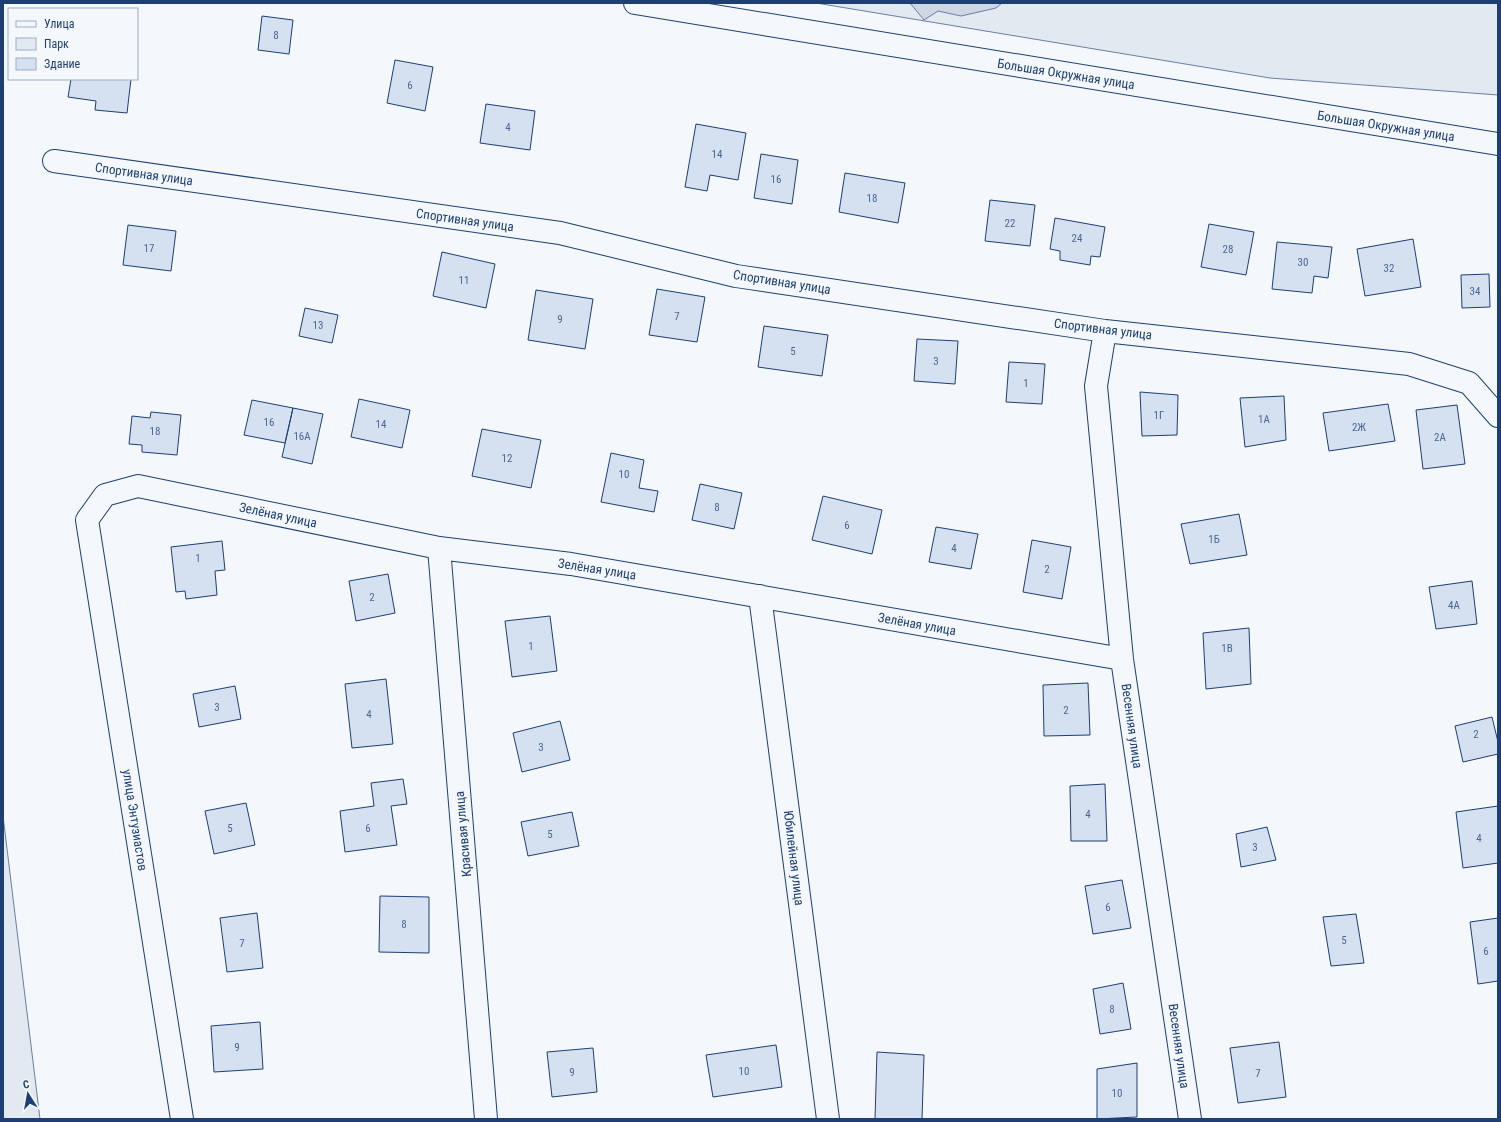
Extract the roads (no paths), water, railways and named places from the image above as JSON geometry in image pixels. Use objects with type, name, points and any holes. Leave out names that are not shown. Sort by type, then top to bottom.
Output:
[{"type":"street","name":"Большая Окружная улица","points":[[635,3],[1498,144]]},
{"type":"street","name":"Спортивная улица","points":[[54,161],[560,233],[736,276],[1105,331],[1409,364],[1469,382],[1498,416]]},
{"type":"street","name":"Весенняя улица","points":[[1105,331],[1096,386],[1122,659],[1190,1119]]},
{"type":"street","name":"Зелёная улица","points":[[87,520],[105,494],[138,486],[439,548],[571,564],[1122,659]]},
{"type":"street","name":"улица Энтузиастов","points":[[87,520],[182,1119]]},
{"type":"street","name":"Красивая улица","points":[[439,548],[486,1119]]},
{"type":"street","name":"Юбилейная улица","points":[[760,596],[828,1119]]}]
